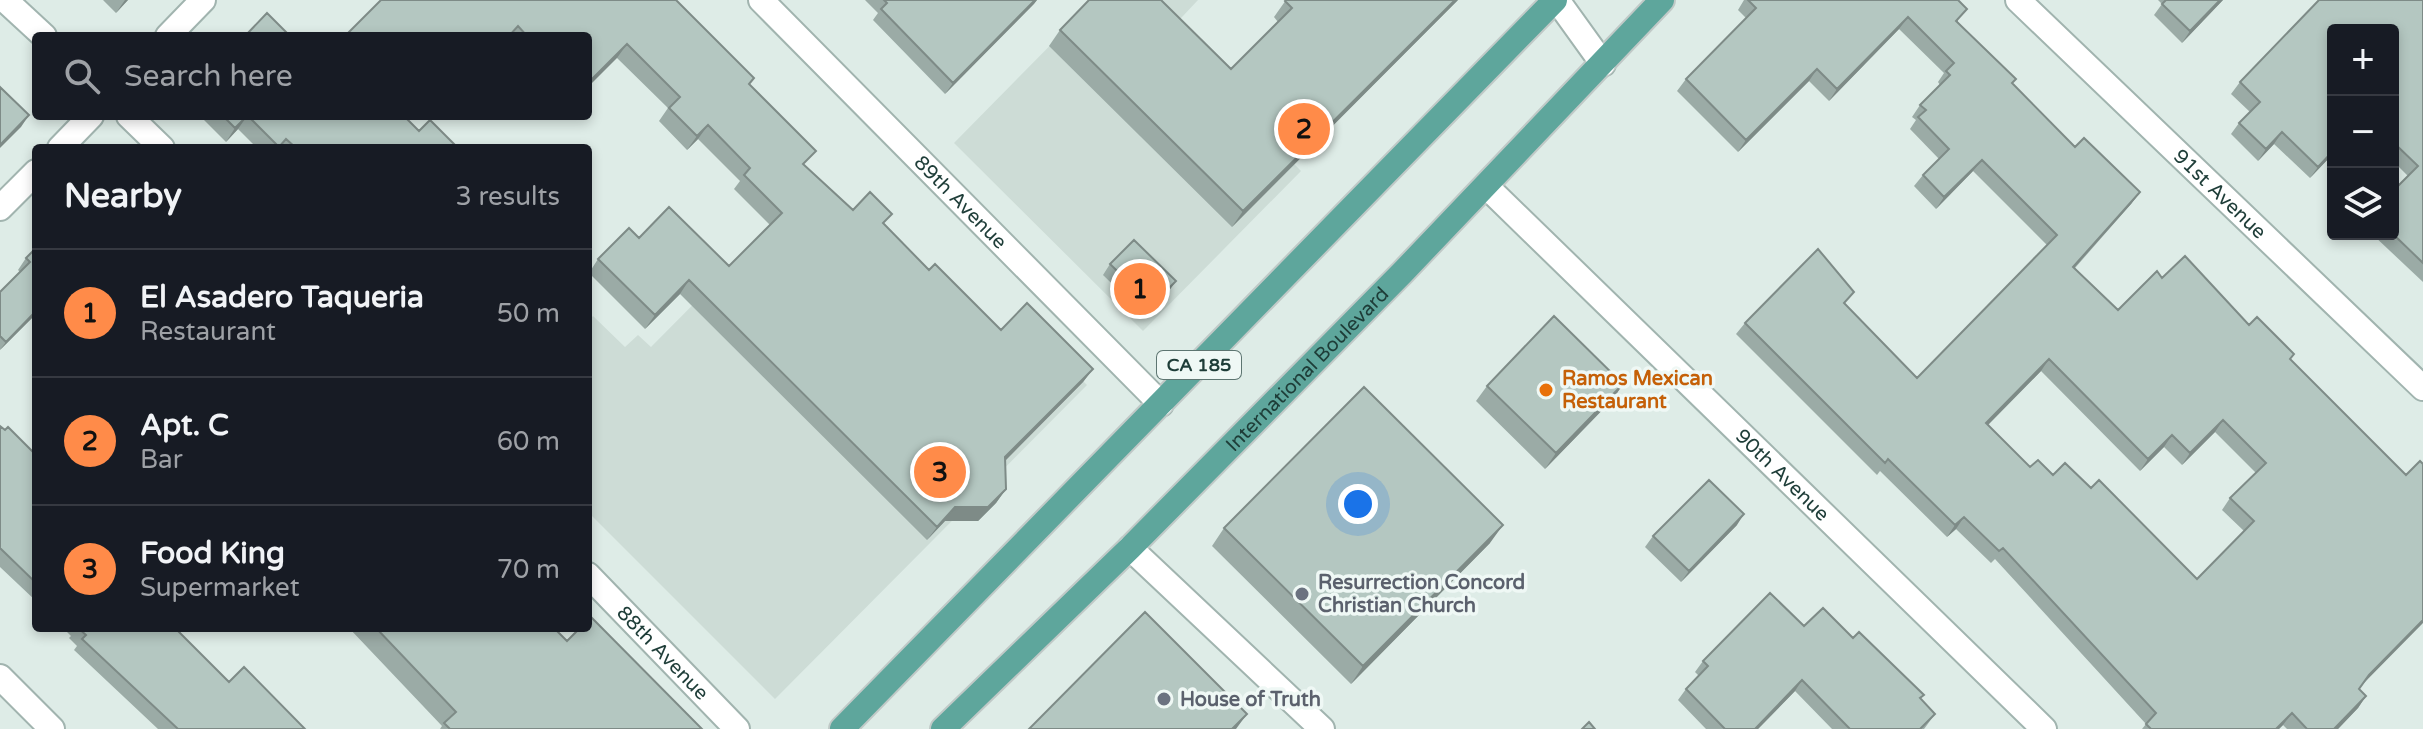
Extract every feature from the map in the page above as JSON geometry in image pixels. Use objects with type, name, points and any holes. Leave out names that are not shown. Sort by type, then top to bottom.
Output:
[{"type":"main road","name":"CA 185","points":[[842,729],[1556,0]]},
{"type":"main road","name":"International Boulevard","points":[[943,729],[1130,548],[1486,186],[1662,0]]},
{"type":"street","points":[[5,0],[40,32]]},
{"type":"street","points":[[172,32],[203,0]]},
{"type":"street","name":"89th Avenue","points":[[761,0],[1161,404]]},
{"type":"street","points":[[1556,0],[1603,64]]},
{"type":"street","name":"91st Avenue","points":[[2018,0],[2423,388]]},
{"type":"street","points":[[64,144],[87,120]]},
{"type":"street","points":[[133,120],[158,144]]},
{"type":"street","points":[[0,208],[32,176]]},
{"type":"street","name":"90th Avenue","points":[[1486,186],[2044,729]]},
{"type":"street","points":[[1130,548],[1322,729]]},
{"type":"street","name":"88th Avenue","points":[[592,579],[737,729]]},
{"type":"street","points":[[0,677],[52,729]]},
{"type":"shaded area","points":[[1095,0],[1198,0],[1167,33],[1301,171],[1143,331],[954,143]]},
{"type":"shaded area","points":[[774,223],[942,390],[1017,315],[1087,385],[775,699],[592,516],[592,317],[625,347],[638,335],[651,347]]},
{"type":"building","points":[[381,0],[676,0],[754,78],[749,84],[816,151],[803,164],[853,210],[870,192],[892,214],[883,223],[929,270],[935,264],[1001,330],[1027,303],[1093,369],[1005,457],[1006,489],[988,507],[955,507],[937,527],[689,280],[655,315],[598,259],[629,228],[639,238],[669,207],[729,266],[782,213],[744,175],[750,168],[708,125],[697,136],[669,108],[680,97],[627,44],[592,79],[592,32],[523,32],[518,26],[513,32],[349,32]]},
{"type":"building","points":[[884,0],[1035,0],[953,83],[881,9],[887,3]]},
{"type":"building","points":[[1089,0],[1161,0],[1231,69],[1292,8],[1286,0],[1455,0],[1243,211],[1060,30]]},
{"type":"building","points":[[1748,0],[1958,0],[1967,9],[1956,21],[2016,79],[2012,83],[2075,147],[2084,138],[2140,192],[2073,267],[2118,310],[2157,271],[2162,278],[2185,256],[2249,325],[2257,317],[2294,354],[2290,359],[2406,475],[2420,461],[2423,464],[2423,620],[2369,675],[2359,689],[2366,696],[2334,729],[2307,729],[2292,713],[2276,729],[2151,729],[2146,724],[2156,713],[2003,548],[1999,551],[1964,517],[1955,525],[1888,459],[1885,463],[1745,323],[1818,249],[1854,292],[1844,303],[1917,378],[2057,235],[1982,160],[1944,197],[1923,175],[1949,149],[1918,117],[1926,110],[1920,105],[1950,75],[1946,71],[1954,63],[1908,17],[1837,89],[1817,69],[1746,140],[1686,79],[1756,8]],"holes":[[[2049,359],[2148,459],[2172,435],[2190,453],[2223,420],[2266,463],[2230,498],[2254,521],[2197,579],[2099,480],[2091,488],[2065,463],[2053,475],[2038,460],[2030,467],[1986,423]]]},
{"type":"building","points":[[2166,0],[2220,0],[2190,31],[2162,4]]},
{"type":"building","points":[[2319,0],[2423,0],[2423,263],[2399,240],[2399,185],[2418,166],[2399,148],[2399,24],[2327,24],[2327,157],[2318,167],[2282,132],[2266,149],[2239,123],[2260,102],[2240,82]]},
{"type":"building","points":[[267,13],[286,32],[249,32]]},
{"type":"building","points":[[0,87],[29,115],[0,145]]},
{"type":"building","points":[[227,120],[243,120],[235,128]]},
{"type":"building","points":[[252,120],[408,120],[419,131],[430,120],[454,144],[292,144],[286,139],[282,144],[276,144]]},
{"type":"building","points":[[1134,240],[1176,281],[1152,305],[1110,264]]},
{"type":"building","points":[[32,252],[32,315],[6,342],[0,336],[0,292],[30,262],[26,258]]},
{"type":"building","points":[[1554,316],[1623,384],[1556,453],[1487,386]]},
{"type":"building","points":[[1364,387],[1503,525],[1363,666],[1224,528]]},
{"type":"building","points":[[0,426],[5,430],[8,427],[32,451],[32,579],[0,548]]},
{"type":"building","points":[[1709,480],[1744,514],[1689,571],[1653,536]]},
{"type":"building","points":[[1770,593],[1804,626],[1823,608],[1853,638],[1859,632],[1924,695],[1920,698],[1935,714],[1920,729],[1850,729],[1802,680],[1755,729],[1725,729],[1686,689],[1708,666],[1703,661]]},
{"type":"building","points":[[1145,612],[1247,714],[1232,729],[1029,729]]},
{"type":"building","points":[[592,618],[702,729],[450,729],[444,723],[456,712],[380,632],[558,632],[567,641],[576,632],[592,632]]},
{"type":"building","points":[[83,632],[179,632],[229,682],[244,667],[305,729],[178,729],[82,639],[86,635]]},
{"type":"building","points":[[1589,722],[1595,729],[1582,729]]},
{"type":"place","name":"Apt. C","points":[[1304,129]]},
{"type":"place","name":"El Asadero Taqueria","points":[[1140,289]]},
{"type":"place","name":"Ramos Mexican Restaurant","points":[[1546,390]]},
{"type":"place","name":"Food King","points":[[940,472]]},
{"type":"place","name":"Resurrection Concord Christian Church","points":[[1302,594]]},
{"type":"place","name":"House of Truth","points":[[1164,699]]}]
